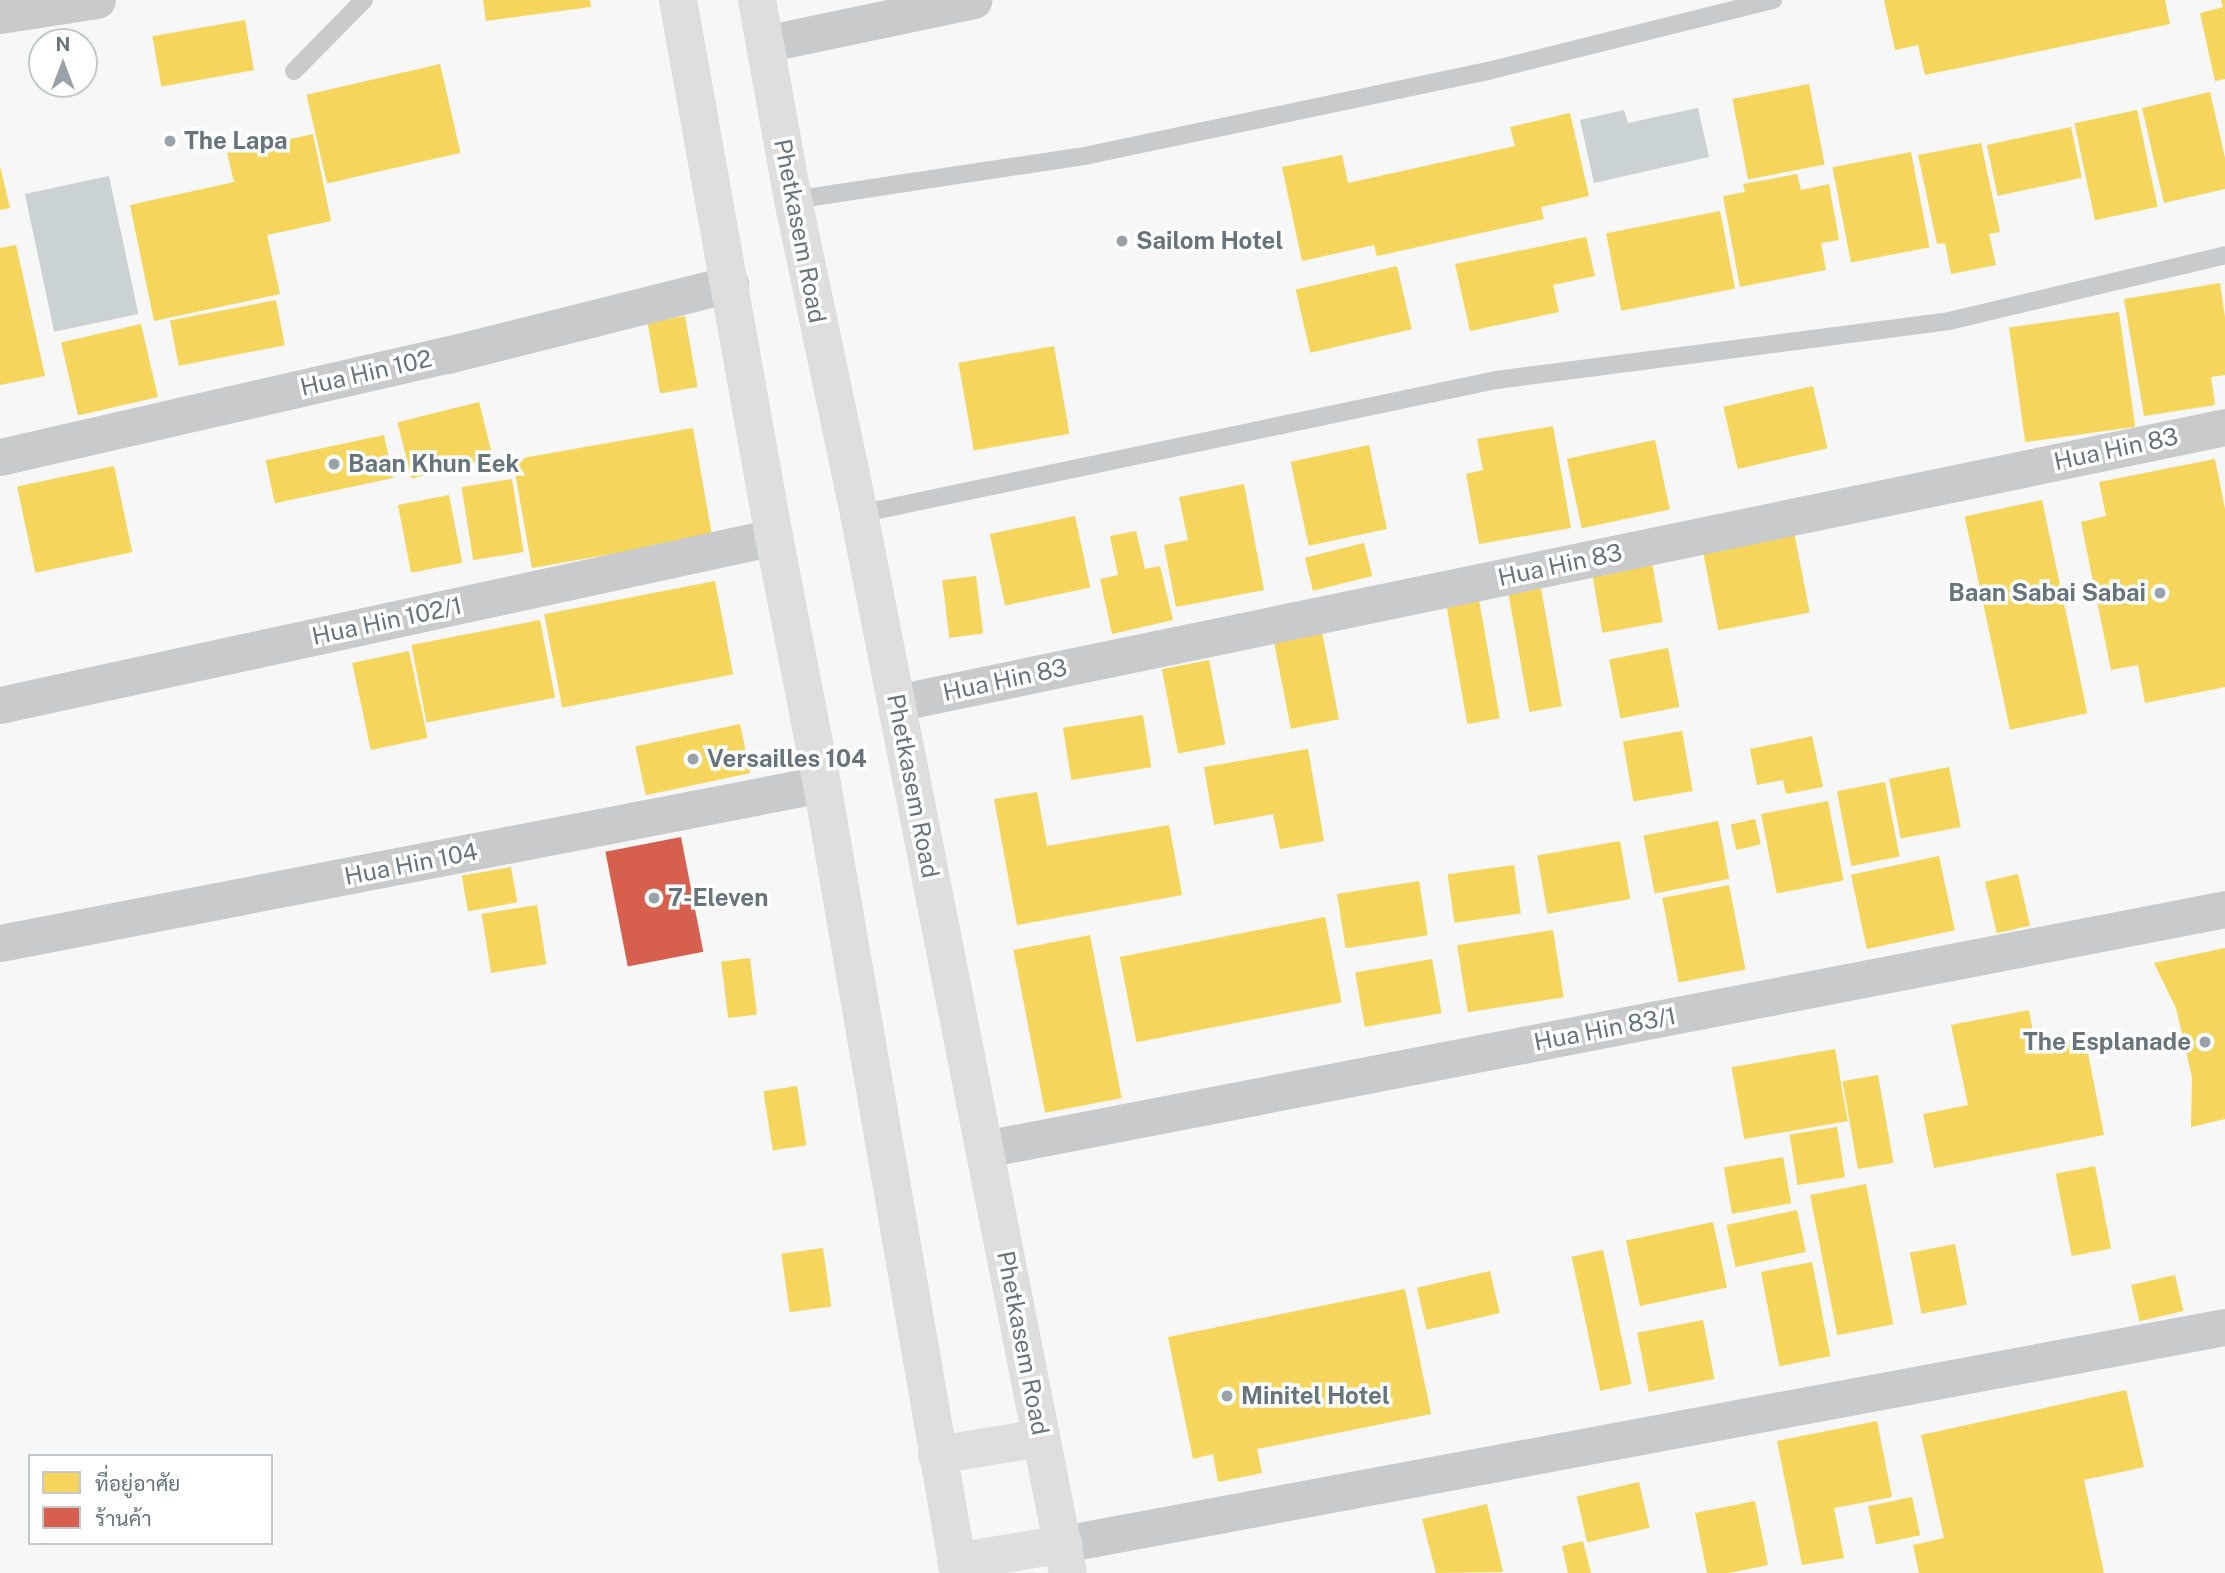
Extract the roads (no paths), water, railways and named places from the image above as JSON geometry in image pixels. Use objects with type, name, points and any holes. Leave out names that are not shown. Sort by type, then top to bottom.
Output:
[{"type":"main road","points":[[678,0],[774,537],[822,784],[957,1568],[1065,1558]]},
{"type":"main road","name":"Phetkasem Road","points":[[757,0],[793,200],[859,514],[1065,1558]]},
{"type":"main road","points":[[937,1455],[1041,1438]]},
{"type":"street","points":[[0,15],[97,0]]},
{"type":"street","points":[[765,44],[973,0]]},
{"type":"street","name":"Hua Hin 102","points":[[0,457],[447,355],[730,284]]},
{"type":"street","name":"Hua Hin 83","points":[[896,702],[2225,427]]},
{"type":"street","name":"Hua Hin 102/1","points":[[0,705],[774,537]]},
{"type":"street","name":"Hua Hin 104","points":[[0,943],[822,784]]},
{"type":"street","name":"Hua Hin 83/1","points":[[985,1149],[2225,909]]},
{"type":"street","points":[[1065,1558],[2225,1327]]},
{"type":"lane","points":[[293,71],[363,0]]},
{"type":"lane","points":[[793,200],[1089,155],[1488,71],[1773,0]]},
{"type":"lane","points":[[859,514],[1496,380],[1949,321],[2225,256]]},
{"type":"place","name":"The Lapa","points":[[170,141]]},
{"type":"place","name":"Sailom Hotel","points":[[1122,241]]},
{"type":"place","name":"Baan Khun Eek","points":[[334,464]]},
{"type":"place","name":"Baan Sabai Sabai","points":[[2160,593]]},
{"type":"place","name":"Versailles 104","points":[[693,759]]},
{"type":"place","name":"7-Eleven","points":[[654,898]]},
{"type":"place","name":"The Esplanade","points":[[2205,1042]]},
{"type":"place","name":"Minitel Hotel","points":[[1227,1396]]}]
